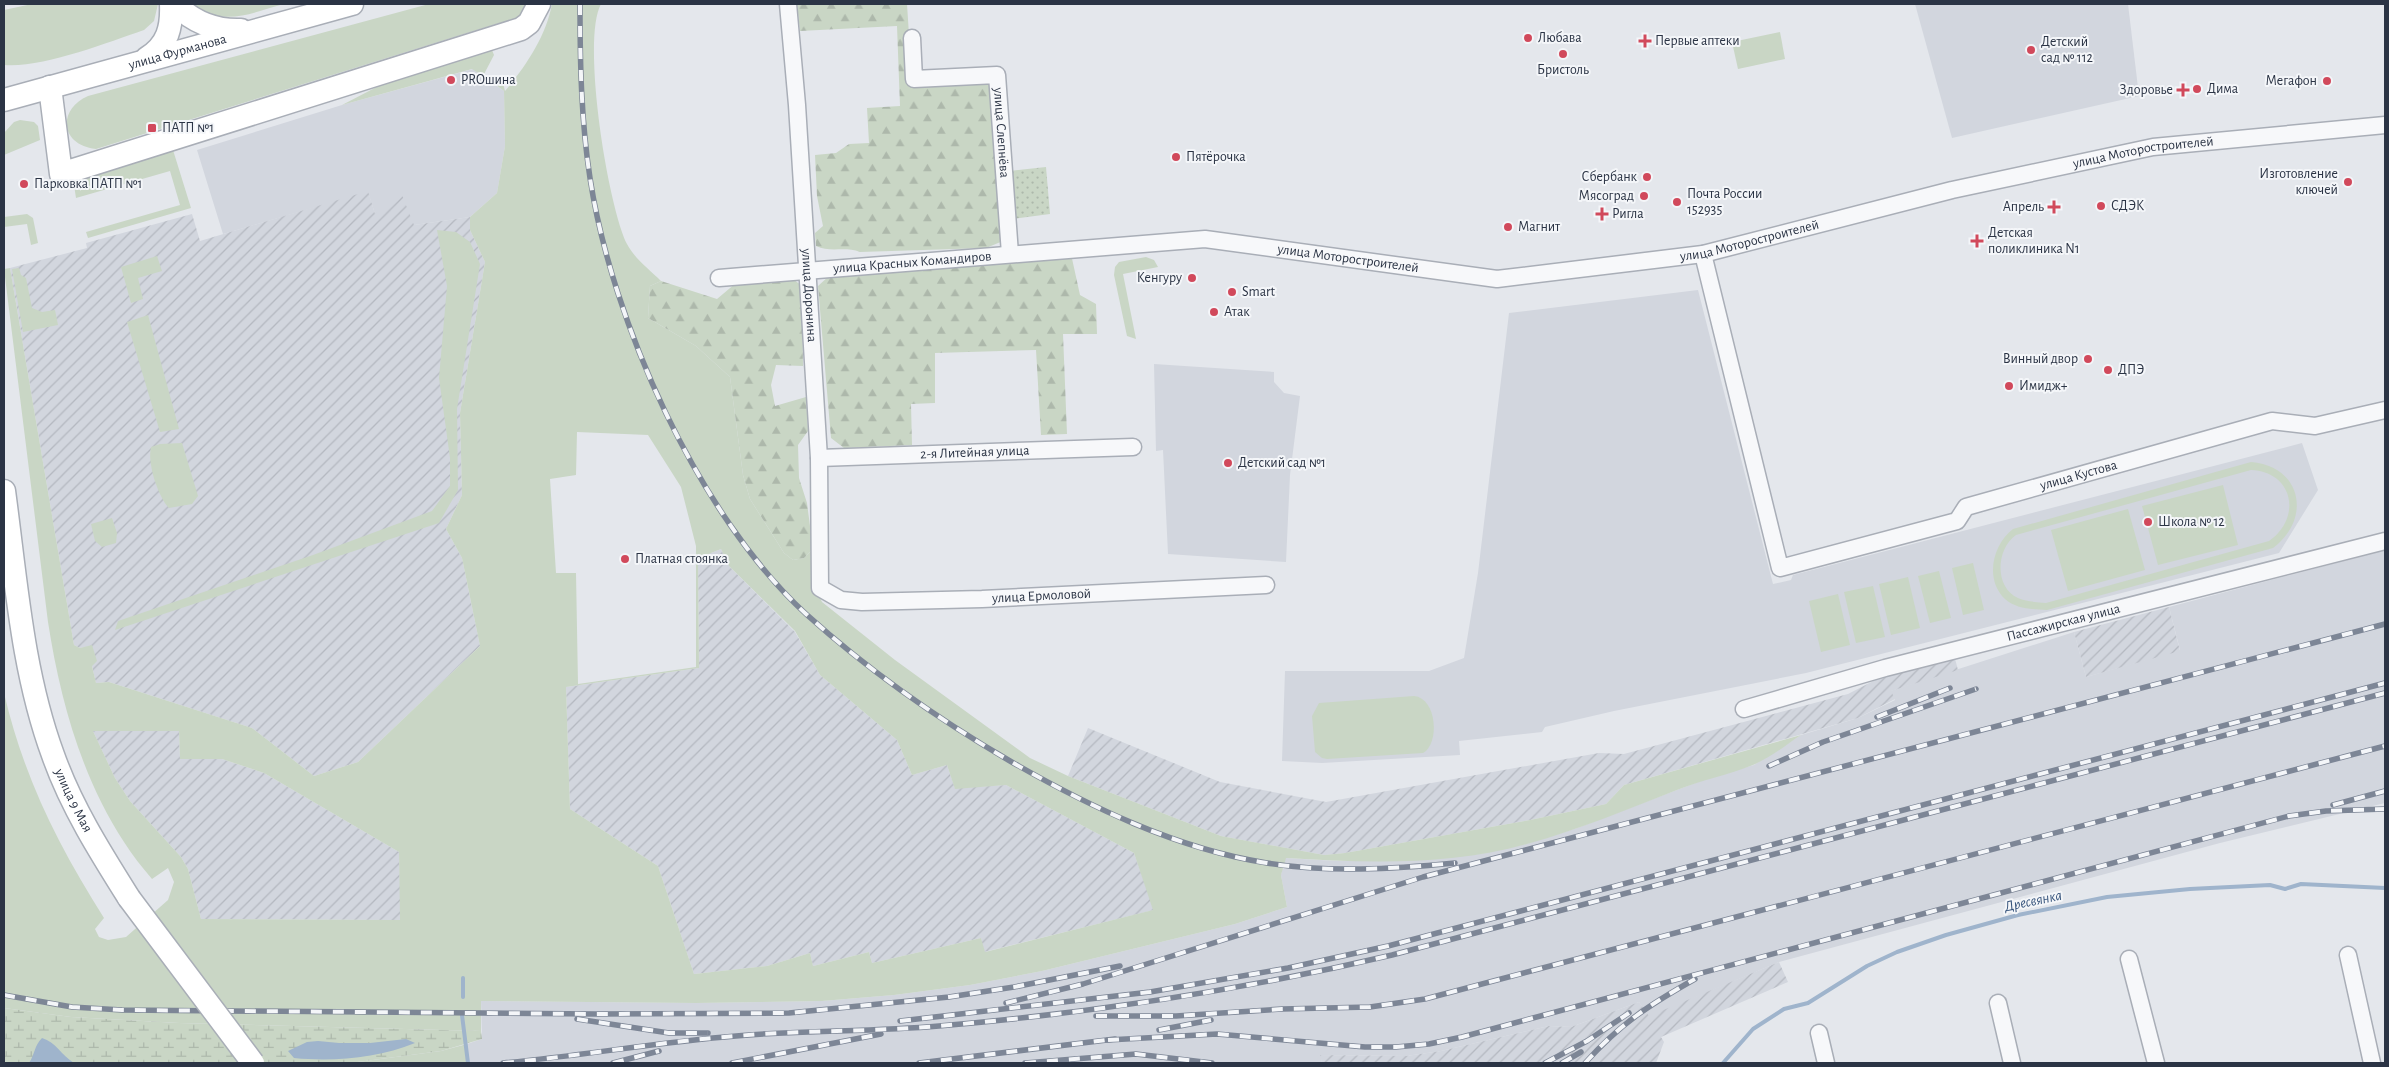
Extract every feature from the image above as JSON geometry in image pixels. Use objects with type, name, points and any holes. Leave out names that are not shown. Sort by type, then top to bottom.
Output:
[{"type":"main road","points":[[140,61],[154,54],[164,44],[170,33],[171,4]]},
{"type":"main road","points":[[175,4],[185,14],[208,25],[232,30],[259,29]]},
{"type":"main road","name":"улица Фурманова","points":[[4,100],[352,4]]},
{"type":"main road","points":[[50,87],[61,174],[521,29],[529,23],[539,4]]},
{"type":"main road","name":"улица 9 Мая","points":[[4,491],[23,633],[41,719],[53,756],[71,798],[92,838],[129,898],[253,1063]]},
{"type":"street","name":"улица Доронина","points":[[788,4],[796,83],[808,271],[818,458],[820,588]]},
{"type":"street","name":"улица Слепнёва","points":[[912,38],[914,78],[997,75],[1010,254]]},
{"type":"street","name":"улица Моторостроителей","points":[[1106,246],[1205,239],[1497,279],[1703,254],[1952,190],[2153,147],[2385,125]]},
{"type":"street","name":"улица Красных Командиров","points":[[719,278],[1106,246]]},
{"type":"street","name":"улица Кустова","points":[[1703,254],[1780,568],[1957,521],[1966,507],[2272,421],[2316,426],[2385,410]]},
{"type":"street","name":"2-я Литейная улица","points":[[818,458],[1133,446]]},
{"type":"street","name":"Пассажирская улица","points":[[1744,709],[1895,666],[2385,541]]},
{"type":"street","name":"улица Ермоловой","points":[[820,588],[841,600],[862,602],[1266,585]]},
{"type":"street","points":[[2348,955],[2372,1063]]},
{"type":"street","points":[[2129,959],[2156,1063]]},
{"type":"street","points":[[1998,1003],[2012,1063]]},
{"type":"street","points":[[1819,1033],[1826,1063]]},
{"type":"shaded area","name":"Детский сад № 112","points":[[1915,4],[2128,4],[2139,96],[1952,138]]},
{"type":"shaded area","points":[[473,69],[504,91],[505,146],[497,193],[470,217],[414,225],[375,214],[368,192],[223,234],[197,150],[342,105]]},
{"type":"shaded area","points":[[368,191],[375,214],[402,195],[414,225],[470,217],[470,230],[485,262],[460,413],[462,495],[446,529],[462,558],[480,646],[358,762],[314,776],[252,728],[109,682],[96,683],[92,666],[92,646],[80,648],[74,645],[10,268],[87,248],[86,243],[192,214],[200,241]]},
{"type":"shaded area","name":"Школа № 12","points":[[1698,290],[1773,584],[1791,580],[1793,575],[2302,443],[2318,490],[2279,553],[1806,673],[1614,711],[1545,727],[1542,732],[1459,741],[1460,755],[1322,763],[1282,761],[1285,671],[1429,671],[1464,658],[1478,573],[1509,313]]},
{"type":"shaded area","name":"Детский сад №1","points":[[1154,364],[1274,372],[1274,382],[1284,393],[1300,396],[1290,475],[1286,562],[1168,554],[1163,450],[1156,451]]},
{"type":"shaded area","points":[[721,549],[729,566],[795,632],[820,675],[897,740],[912,775],[947,765],[955,788],[1006,785],[1134,853],[1154,910],[984,952],[981,938],[872,963],[869,952],[813,966],[810,953],[767,966],[694,974],[658,866],[570,809],[566,687],[699,668],[698,555],[706,555]]},
{"type":"shaded area","points":[[2385,550],[2385,803],[2220,843],[1779,962],[1649,1017],[1639,1002],[1571,1027],[1549,1026],[1441,1051],[1406,1056],[1321,1055],[1322,1063],[468,1063],[467,1044],[482,1039],[481,1001],[696,1003],[822,1001],[894,995],[970,985],[1042,971],[1235,924],[1287,907],[1281,875],[1285,858],[1337,861],[1393,861],[1479,854],[1526,844],[1577,828],[1711,777],[1754,765],[1801,735],[1858,718],[1895,700],[1890,691],[2074,632],[2086,677],[2180,650],[2169,607]]},
{"type":"shaded area","points":[[2169,607],[2180,651],[2086,677],[2074,632]]},
{"type":"shaded area","points":[[1954,655],[1958,670],[1891,691],[1895,699],[1858,718],[1624,785],[1606,804],[1530,820],[1345,853],[1324,855],[1221,836],[1068,776],[1088,728],[1220,782],[1326,802],[1599,753],[1624,754],[1848,694],[1885,675]]},
{"type":"shaded area","points":[[93,731],[179,731],[180,759],[222,759],[264,773],[399,852],[401,920],[201,919],[188,869],[181,857],[130,801],[115,778]]},
{"type":"shaded area","points":[[1779,962],[1788,982],[1661,1037],[1664,1042],[1656,1063],[1322,1063],[1320,1055],[1406,1056],[1441,1051],[1549,1026],[1571,1027],[1639,1002],[1649,1016]]},
{"type":"green space","points":[[32,4],[158,4],[154,21],[144,30],[55,59],[20,65],[4,65],[4,10]]},
{"type":"green space","points":[[190,4],[284,4],[247,14],[226,17],[203,11]]},
{"type":"green space","points":[[429,4],[529,4],[517,20],[499,23],[96,149],[75,141],[69,134],[67,118],[71,110],[78,102],[88,96]]},
{"type":"green space","points":[[552,4],[601,4],[596,23],[594,51],[599,123],[612,196],[627,244],[638,259],[661,281],[650,286],[648,318],[696,346],[730,377],[743,475],[750,499],[784,553],[793,560],[804,558],[813,549],[816,589],[822,602],[895,660],[1030,758],[1068,776],[1221,836],[1324,855],[1345,853],[1530,820],[1606,804],[1624,785],[1801,735],[1772,755],[1753,765],[1686,786],[1565,832],[1498,851],[1438,859],[1377,862],[1286,858],[1281,875],[1287,907],[1235,924],[1042,971],[970,985],[894,995],[822,1001],[696,1003],[481,1001],[481,1031],[179,1023],[71,1017],[4,1008],[4,693],[22,754],[44,810],[87,891],[104,918],[95,929],[99,937],[108,940],[126,937],[168,900],[174,882],[168,868],[152,879],[124,842],[109,817],[84,764],[66,708],[48,622],[4,269],[10,268],[74,645],[80,648],[92,645],[97,661],[92,666],[96,683],[109,682],[252,728],[314,776],[358,762],[480,646],[462,558],[446,529],[462,495],[460,413],[485,262],[470,230],[470,217],[497,193],[505,146],[504,91],[488,79],[496,76],[502,79],[505,91],[534,50],[549,16]],"holes":[[[577,432],[648,435],[681,487],[696,546],[696,667],[578,684],[576,573],[556,573],[550,479],[576,475]],[[721,549],[729,566],[795,631],[820,675],[897,740],[912,775],[947,765],[955,789],[1006,785],[1134,853],[1153,910],[985,952],[981,938],[872,963],[869,952],[813,966],[810,953],[767,966],[694,974],[658,866],[570,809],[566,687],[699,668],[698,555],[706,555]],[[93,731],[179,731],[180,759],[222,759],[264,773],[399,852],[400,920],[201,919],[188,869],[181,857],[130,801],[115,778]]]},
{"type":"green space","points":[[797,4],[907,4],[912,81],[993,80],[1003,241],[986,248],[860,252],[816,246],[815,233],[823,226],[817,196],[815,155],[836,153],[849,144],[869,143],[867,108],[900,106],[897,26],[800,31]]},
{"type":"green space","points":[[1780,32],[1785,59],[1738,69],[1732,42]]},
{"type":"green space","points":[[492,50],[494,55],[483,76],[472,69],[342,105],[396,77]]},
{"type":"green space","points":[[20,120],[34,122],[38,126],[40,140],[4,155],[4,133],[14,122]]},
{"type":"green space","points":[[173,150],[191,208],[88,238],[86,232],[180,205],[170,171],[76,198],[74,185],[78,178]]},
{"type":"green space","points":[[1046,167],[1050,214],[1013,219],[1010,171]]},
{"type":"green space","points":[[27,214],[33,218],[38,243],[31,245],[27,224],[4,227],[4,217]]},
{"type":"green space","points":[[437,230],[456,232],[470,242],[480,264],[457,409],[458,490],[439,523],[115,630],[118,621],[313,555],[432,511],[450,486],[450,458],[439,378],[447,286]]},
{"type":"green space","points":[[1071,254],[1080,295],[1096,304],[1097,334],[1063,334],[1067,434],[1041,435],[1036,350],[935,353],[935,403],[911,404],[912,445],[844,448],[831,438],[818,286],[829,276]]},
{"type":"green space","points":[[157,256],[162,271],[138,278],[143,299],[131,303],[121,267]]},
{"type":"green space","points":[[1146,257],[1154,260],[1158,267],[1123,274],[1136,339],[1127,336],[1114,275],[1115,267],[1119,262]]},
{"type":"green space","points":[[19,268],[21,275],[26,278],[32,308],[42,312],[55,310],[58,325],[23,332],[12,269]]},
{"type":"green space","points":[[793,279],[802,286],[803,366],[776,365],[771,385],[775,406],[806,397],[808,431],[798,445],[799,478],[807,503],[813,549],[804,558],[793,560],[784,553],[750,499],[743,475],[730,377],[696,346],[648,318],[650,286],[661,281],[717,299],[736,283]]},
{"type":"green space","points":[[148,315],[179,429],[160,432],[127,322]]},
{"type":"green space","points":[[182,443],[198,496],[192,504],[169,508],[161,496],[154,479],[150,454],[151,447],[160,444]]},
{"type":"green space","points":[[2251,462],[2268,466],[2281,473],[2291,483],[2296,496],[2297,509],[2293,523],[2285,536],[2273,548],[2047,610],[2014,605],[1998,591],[1993,572],[1996,552],[2000,543],[2013,529]],"holes":[[[2251,470],[2265,473],[2277,479],[2284,487],[2289,509],[2286,520],[2269,541],[2046,603],[2018,598],[2010,593],[2005,585],[2000,568],[2002,558],[2004,549],[2016,535]]]},
{"type":"green space","points":[[2223,485],[2238,545],[2158,565],[2142,506]]},
{"type":"green space","points":[[2128,509],[2145,570],[2068,591],[2051,530]]},
{"type":"green space","points":[[112,518],[117,533],[116,543],[102,547],[95,541],[91,524]]},
{"type":"green space","points":[[1973,563],[1984,610],[1963,615],[1952,568]]},
{"type":"green space","points":[[1939,571],[1951,618],[1930,623],[1918,576]]},
{"type":"green space","points":[[1908,577],[1920,628],[1891,635],[1879,584]]},
{"type":"green space","points":[[1873,586],[1885,637],[1856,643],[1844,592]]},
{"type":"green space","points":[[1838,594],[1850,645],[1821,652],[1809,601]]},
{"type":"green space","points":[[1414,696],[1428,704],[1434,722],[1432,741],[1423,753],[1327,759],[1322,758],[1315,752],[1312,716],[1319,703]]},
{"type":"green space","points":[[4,1008],[71,1017],[179,1023],[481,1031],[482,1039],[441,1051],[350,1063],[4,1063]]},
{"type":"green space","points":[[467,1044],[468,1063],[350,1063],[441,1051]]},
{"type":"water","points":[[42,1038],[51,1042],[74,1063],[29,1063],[37,1044]]},
{"type":"water","points":[[406,1039],[415,1043],[386,1052],[356,1058],[294,1058],[288,1051],[307,1042],[370,1043]]},
{"type":"waterway","name":"Дресвянка","points":[[1723,1063],[1753,1029],[1784,1009],[1808,1003],[1867,966],[1897,952],[1946,935],[2018,915],[2107,897],[2190,889],[2270,885],[2285,889],[2301,884],[2385,888]]},
{"type":"waterway","points":[[463,978],[463,997]]},
{"type":"waterway","points":[[462,1015],[468,1063]]},
{"type":"railway","points":[[580,4],[582,91],[590,178],[601,234],[618,293],[640,353],[666,413],[696,471],[730,524],[767,573],[806,614],[854,655],[904,693],[983,745],[1070,794],[1134,824],[1200,847],[1233,856],[1290,866],[1361,869],[1455,863]]},
{"type":"railway","points":[[1006,1003],[1083,984],[1423,877],[2385,624]]},
{"type":"railway","points":[[900,1021],[1150,992],[1288,968],[1388,946],[2385,683]]},
{"type":"railway","points":[[1877,717],[1950,688]]},
{"type":"railway","points":[[1769,766],[1823,742],[1976,689]]},
{"type":"railway","points":[[503,1063],[736,1036],[914,1028],[996,1021],[1167,999],[1336,968],[1392,955],[2385,693]]},
{"type":"railway","points":[[1096,1016],[1176,1016],[1282,1009],[1370,1007],[1425,999],[2385,746]]},
{"type":"railway","points":[[2333,805],[2385,791]]},
{"type":"railway","points":[[1108,1040],[1217,1034],[1365,1047],[1429,1044],[1462,1037],[2289,816],[2326,811],[2385,809]]},
{"type":"railway","points":[[4,995],[72,1007],[122,1010],[596,1014],[789,1013],[949,997],[1014,987],[1120,966]]},
{"type":"railway","points":[[1585,1063],[1636,1016],[1663,997],[1695,979]]},
{"type":"railway","points":[[1545,1063],[1587,1041],[1629,1013]]},
{"type":"railway","points":[[577,1019],[669,1033],[708,1033]]},
{"type":"railway","points":[[1159,1030],[1211,1020]]},
{"type":"railway","points":[[732,1063],[881,1034]]},
{"type":"railway","points":[[919,1063],[1115,1039]]},
{"type":"railway","points":[[613,1063],[659,1051]]},
{"type":"railway","points":[[1562,1063],[1581,1052]]},
{"type":"railway","points":[[1025,1063],[1136,1054],[1212,1063]]},
{"type":"place","name":"Любава","points":[[1528,38]]},
{"type":"place","name":"Первые аптеки","points":[[1645,41]]},
{"type":"place","name":"Детский сад № 112","points":[[2031,50]]},
{"type":"place","name":"Бристоль","points":[[1563,54]]},
{"type":"place","name":"PROшина","points":[[451,80]]},
{"type":"place","name":"Мегафон","points":[[2327,81]]},
{"type":"place","name":"Дима","points":[[2197,89]]},
{"type":"place","name":"Здоровье","points":[[2183,90]]},
{"type":"place","name":"ПАТП №1","points":[[152,128]]},
{"type":"place","name":"Пятёрочка","points":[[1176,157]]},
{"type":"place","name":"Сбербанк","points":[[1647,177]]},
{"type":"place","name":"Изготовление ключей","points":[[2348,182]]},
{"type":"place","name":"Парковка ПАТП №1","points":[[24,184]]},
{"type":"place","name":"Мясоград","points":[[1644,196]]},
{"type":"place","name":"Почта России 152935","points":[[1677,202]]},
{"type":"place","name":"СДЭК","points":[[2101,206]]},
{"type":"place","name":"Апрель","points":[[2054,207]]},
{"type":"place","name":"Ригла","points":[[1602,214]]},
{"type":"place","name":"Магнит","points":[[1508,227]]},
{"type":"place","name":"Детская поликлиника N1","points":[[1977,241]]},
{"type":"place","name":"Кенгуру","points":[[1192,278]]},
{"type":"place","name":"Smart","points":[[1232,292]]},
{"type":"place","name":"Атак","points":[[1214,312]]},
{"type":"place","name":"Винный двор","points":[[2088,359]]},
{"type":"place","name":"ДПЭ","points":[[2108,370]]},
{"type":"place","name":"Имидж+","points":[[2009,386]]},
{"type":"place","name":"Детский сад №1","points":[[1228,463]]},
{"type":"place","name":"Школа № 12","points":[[2148,522]]},
{"type":"place","name":"Платная стоянка","points":[[625,559]]}]
